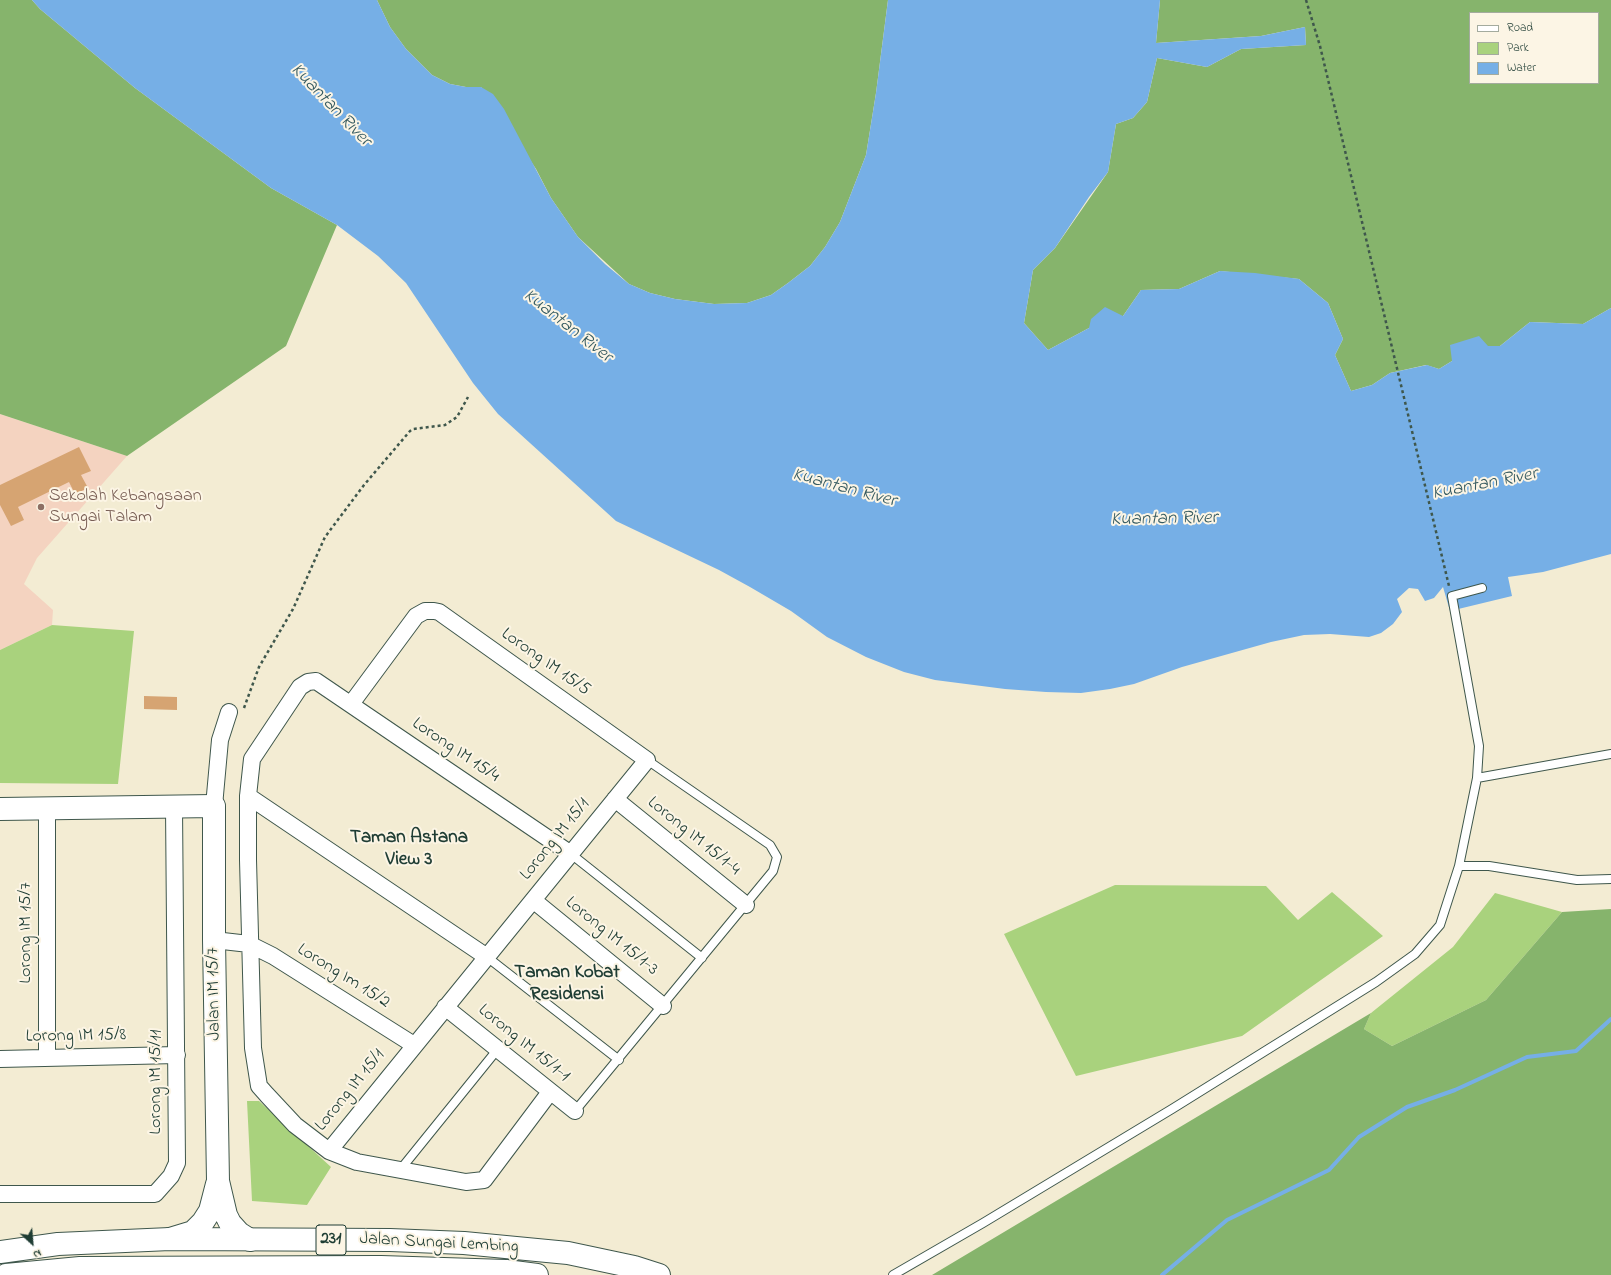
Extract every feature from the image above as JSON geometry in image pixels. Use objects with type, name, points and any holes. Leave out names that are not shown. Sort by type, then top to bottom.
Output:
[{"type":"main road","points":[[0,809],[214,806]]},
{"type":"main road","name":"Jalan IM 15/7","points":[[214,806],[214,940],[218,1181]]},
{"type":"main road","points":[[170,1239],[192,1232],[203,1222],[210,1211],[218,1181]]},
{"type":"main road","points":[[218,1181],[226,1215],[230,1223],[250,1240]]},
{"type":"main road","name":"Jalan Sungai Lembing","points":[[0,1252],[58,1244],[170,1239],[390,1240],[464,1243],[568,1253],[634,1267],[659,1275]]},
{"type":"main road","name":"Jalan Sungai Lembing","points":[[6,1275],[80,1268],[381,1267],[506,1271],[537,1275]]},
{"type":"street","name":"Lorong IM 15/5","points":[[351,704],[416,616],[425,611],[439,612],[647,760]]},
{"type":"street","name":"Lorong IM 15/4","points":[[316,681],[571,854]]},
{"type":"street","name":"Lorong IM 15/1","points":[[316,681],[308,682],[300,687],[252,759],[248,796],[249,944],[253,1048],[259,1086],[295,1125],[329,1151],[647,760]]},
{"type":"street","name":"Jalan IM 15/7","points":[[214,806],[220,740],[229,712]]},
{"type":"street","points":[[248,796],[487,957]]},
{"type":"street","name":"Lorong IM 15/1-4","points":[[615,799],[746,905]]},
{"type":"street","name":"Lorong IM 15/11","points":[[0,1194],[155,1194],[171,1176],[177,1163],[174,807]]},
{"type":"street","name":"Lorong IM 15/7","points":[[47,808],[48,1058]]},
{"type":"street","name":"Lorong IM 15/1-3","points":[[533,900],[663,1006]]},
{"type":"street","points":[[214,940],[249,944]]},
{"type":"street","name":"Lorong Im 15/2","points":[[249,944],[298,972],[414,1045]]},
{"type":"street","name":"Lorong IM 15/1-1","points":[[445,1007],[496,1050],[575,1111]]},
{"type":"street","name":"Lorong IM 15/8","points":[[0,1059],[177,1055]]},
{"type":"street","points":[[329,1151],[357,1162],[466,1182],[484,1180],[550,1092]]},
{"type":"lane","points":[[893,1275],[1003,1211],[1166,1112],[1376,982],[1416,954],[1440,925],[1458,866],[1477,778],[1479,746],[1452,596],[1482,588]]},
{"type":"lane","points":[[1477,778],[1611,754]]},
{"type":"lane","points":[[575,1111],[619,1060],[773,871],[776,857],[770,845],[647,760]]},
{"type":"lane","points":[[571,854],[702,958]]},
{"type":"lane","points":[[1458,866],[1489,866],[1577,880],[1611,879]]},
{"type":"lane","points":[[487,957],[619,1060]]},
{"type":"lane","points":[[400,1170],[496,1050]]},
{"type":"lane","points":[[381,1267],[425,1275]]},
{"type":"path","points":[[1306,0],[1324,61],[1449,588]]},
{"type":"path","points":[[229,712],[239,712],[244,708],[259,667],[293,609],[325,537],[364,485],[413,429],[444,425],[451,421],[457,417],[468,396]]},
{"type":"shaded area","name":"Sekolah Kebangsaan Sungai Talam","points":[[0,414],[127,456],[37,558],[24,584],[53,610],[52,625],[0,650]]},
{"type":"green space","points":[[0,0],[32,0],[40,9],[135,88],[271,188],[337,225],[286,346],[127,456],[0,414]]},
{"type":"green space","points":[[377,0],[888,0],[866,155],[840,222],[825,247],[810,266],[771,295],[747,303],[714,304],[675,299],[650,293],[629,284],[578,237],[551,198],[536,169],[481,87],[466,87],[450,84],[432,75],[406,49],[390,27]]},
{"type":"green space","points":[[1160,0],[1611,0],[1611,308],[1583,324],[1530,322],[1500,346],[1488,346],[1452,361],[1439,369],[1426,365],[1390,373],[1372,385],[1351,391],[1335,355],[1343,339],[1328,303],[1299,279],[1220,271],[1179,289],[1141,290],[1123,316],[1089,328],[1048,350],[1024,323],[1033,270],[1055,248],[1108,172],[1116,124],[1133,118],[1147,102],[1157,58],[1207,67],[1241,49],[1306,45],[1305,27],[1261,36],[1156,43]]},
{"type":"green space","points":[[52,625],[134,631],[118,784],[0,783],[0,650]]},
{"type":"green space","points":[[1115,885],[1266,886],[1298,920],[1332,892],[1383,936],[1242,1036],[1076,1076],[1004,934]]},
{"type":"green space","points":[[1495,893],[1562,912],[1486,1000],[1392,1046],[1364,1029],[1371,1013],[1453,947]]},
{"type":"green space","points":[[1611,909],[1611,1275],[932,1275],[1371,1013],[1364,1029],[1392,1046],[1486,1000],[1562,912]]},
{"type":"green space","points":[[247,1101],[259,1101],[331,1167],[307,1205],[252,1201]]},
{"type":"water","name":"Kuantan River","points":[[32,0],[377,0],[390,27],[406,49],[432,75],[450,84],[466,87],[481,87],[493,94],[504,109],[551,198],[578,237],[605,264],[629,284],[650,293],[675,299],[714,304],[747,303],[771,295],[810,266],[825,247],[840,222],[866,155],[888,0],[1160,0],[1156,43],[1261,36],[1305,27],[1306,45],[1241,49],[1207,67],[1157,58],[1147,102],[1133,118],[1116,124],[1108,172],[1089,197],[1055,248],[1033,270],[1024,323],[1048,350],[1089,328],[1091,319],[1105,307],[1123,316],[1141,290],[1179,289],[1220,271],[1255,273],[1299,279],[1328,303],[1343,339],[1335,355],[1351,391],[1372,385],[1390,373],[1427,365],[1439,369],[1452,361],[1450,345],[1479,336],[1488,346],[1500,346],[1530,322],[1583,324],[1611,308],[1611,554],[1543,572],[1508,577],[1512,596],[1450,611],[1443,587],[1434,598],[1425,601],[1418,589],[1409,588],[1397,599],[1402,612],[1393,624],[1381,633],[1369,637],[1330,634],[1304,635],[1271,642],[1182,667],[1134,684],[1110,689],[1081,693],[1005,689],[935,680],[904,672],[866,657],[827,637],[791,611],[750,587],[719,570],[616,521],[498,414],[473,383],[406,283],[378,256],[337,225],[271,188],[135,88],[40,9]]},
{"type":"building","points":[[79,447],[91,471],[81,475],[88,488],[75,494],[69,482],[18,507],[24,520],[11,526],[0,505],[0,485]]},
{"type":"building","points":[[144,696],[177,697],[177,710],[144,709]]},
{"type":"waterway","points":[[1162,1275],[1227,1220],[1329,1170],[1359,1137],[1407,1107],[1455,1090],[1527,1057],[1576,1051],[1611,1019]]},
{"type":"place","name":"Sekolah Kebangsaan Sungai Talam","points":[[41,507]]},
{"type":"district","name":"Taman Astana View 3","points":[[409,850]]},
{"type":"district","name":"Taman Kobat Residensi","points":[[567,985]]}]
